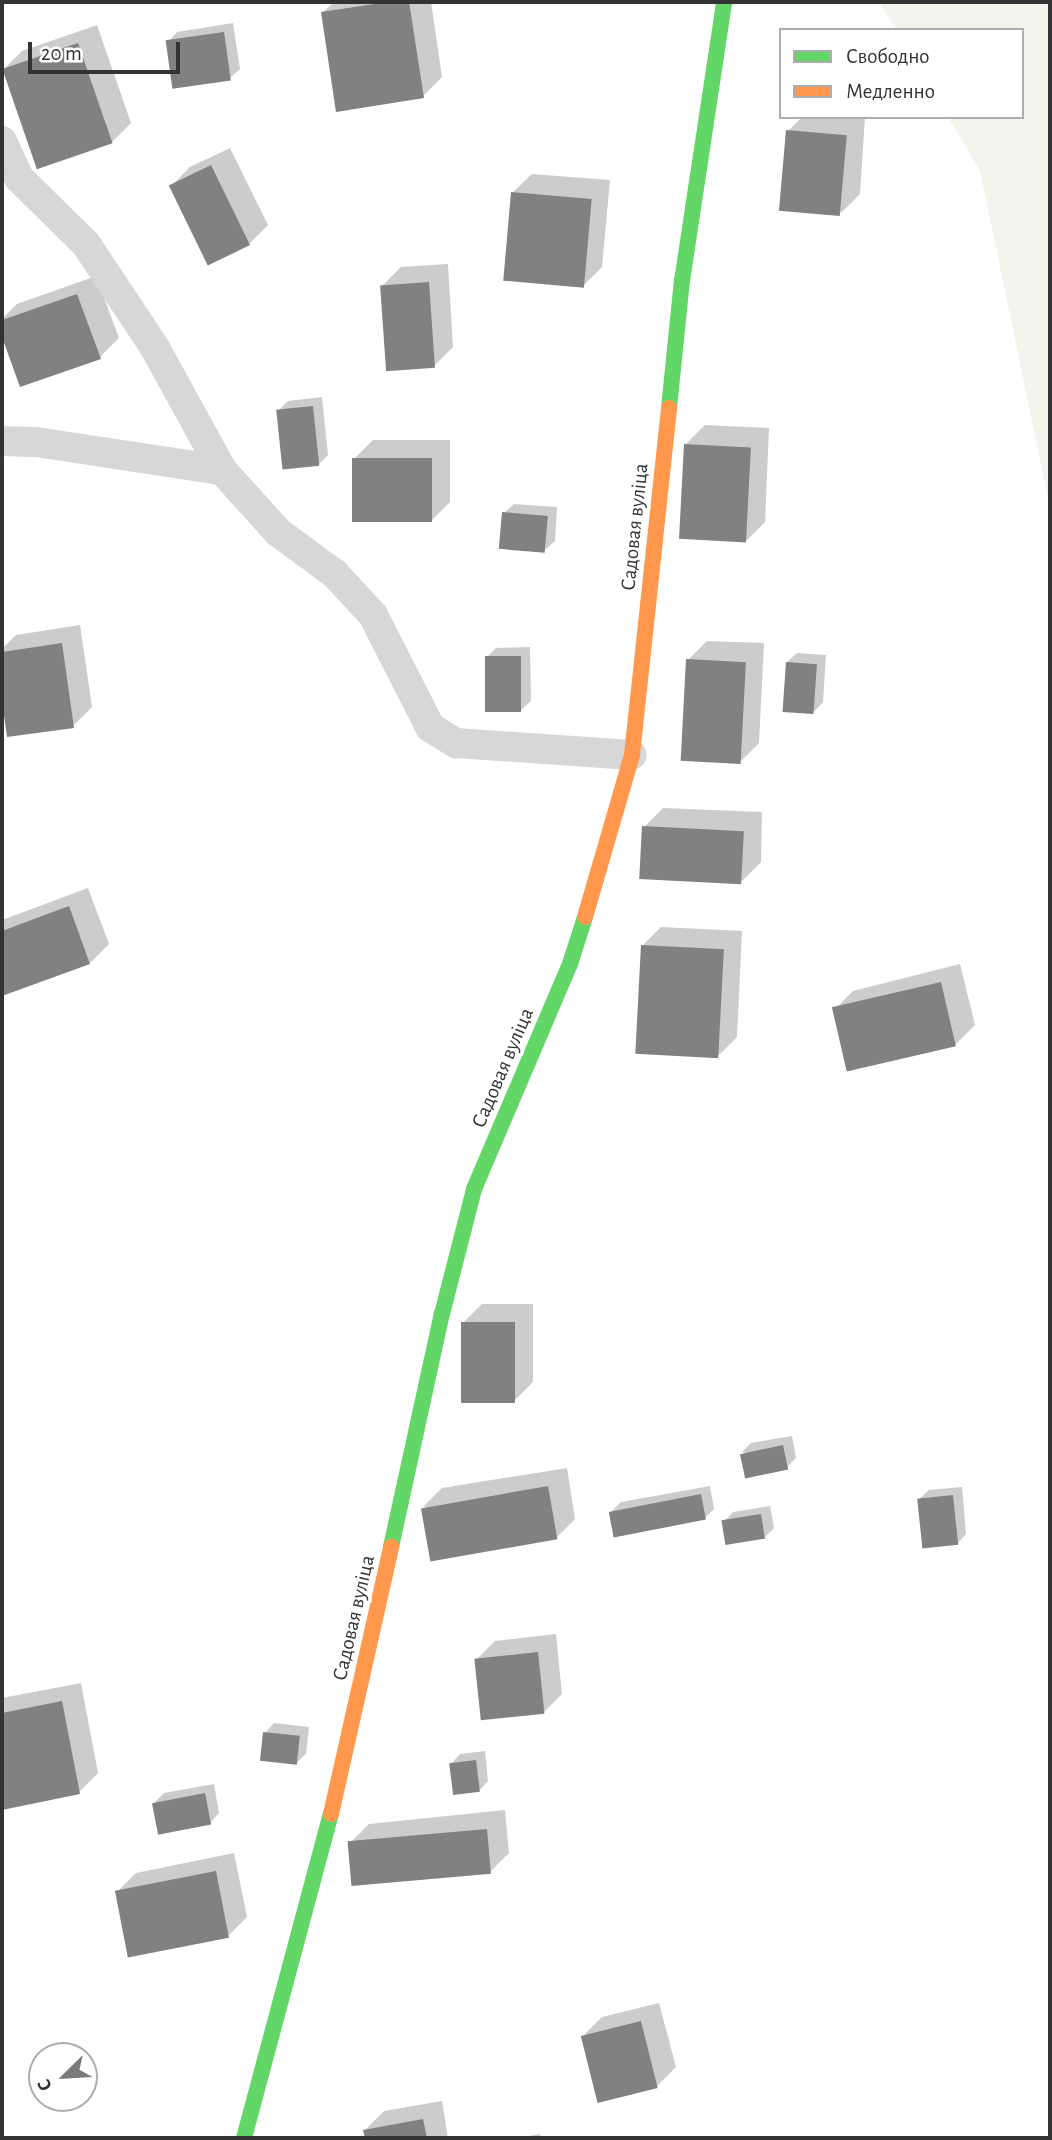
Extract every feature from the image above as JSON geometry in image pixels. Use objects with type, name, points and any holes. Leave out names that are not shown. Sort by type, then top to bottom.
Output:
[{"type":"street","name":"Садовая вуліца","points":[[244,2138],[337,1790],[442,1314],[474,1189],[570,964],[602,864],[632,755],[682,281],[724,2]]},
{"type":"lane","points":[[2,141],[19,178],[86,244],[155,348],[222,470],[278,532],[335,575],[373,615],[430,727],[456,743],[632,755]]},
{"type":"lane","points":[[2,441],[36,442],[222,470]]},
{"type":"shaded area","points":[[879,2],[1050,2],[1050,508],[980,171],[949,119],[1024,119],[1024,28],[895,28]]},
{"type":"building","points":[[388,2],[409,2],[424,98],[336,112],[321,12]]},
{"type":"building","points":[[224,32],[231,81],[172,89],[166,40]]},
{"type":"building","points":[[78,43],[113,143],[37,169],[2,69]]},
{"type":"building","points":[[786,130],[847,135],[840,216],[779,211]]},
{"type":"building","points":[[211,165],[250,245],[208,266],[169,186]]},
{"type":"building","points":[[511,192],[592,199],[584,288],[503,281]]},
{"type":"building","points":[[429,282],[435,368],[386,371],[380,285]]},
{"type":"building","points":[[77,294],[101,359],[20,387],[2,337],[2,320]]},
{"type":"building","points":[[313,406],[319,466],[282,470],[276,410]]},
{"type":"building","points":[[684,444],[751,448],[746,542],[679,539]]},
{"type":"building","points":[[352,458],[432,458],[432,522],[352,522]]},
{"type":"building","points":[[502,512],[548,516],[545,553],[499,549]]},
{"type":"building","points":[[62,643],[74,728],[7,737],[2,701],[2,652]]},
{"type":"building","points":[[485,656],[521,656],[521,712],[485,712]]},
{"type":"building","points":[[686,659],[746,662],[741,764],[681,761]]},
{"type":"building","points":[[786,662],[817,664],[813,714],[783,712]]},
{"type":"building","points":[[642,826],[744,831],[741,884],[639,879]]},
{"type":"building","points":[[69,906],[90,964],[2,996],[2,931]]},
{"type":"building","points":[[641,945],[724,949],[718,1058],[635,1054]]},
{"type":"building","points":[[941,982],[956,1046],[847,1072],[832,1007]]},
{"type":"building","points":[[461,1322],[515,1322],[515,1403],[461,1403]]},
{"type":"building","points":[[783,1445],[788,1469],[745,1479],[740,1454]]},
{"type":"building","points":[[548,1486],[557,1539],[430,1562],[421,1508]]},
{"type":"building","points":[[701,1494],[706,1520],[614,1537],[609,1512]]},
{"type":"building","points":[[953,1495],[958,1545],[922,1548],[917,1499]]},
{"type":"building","points":[[761,1514],[765,1539],[725,1545],[721,1520]]},
{"type":"building","points":[[538,1652],[544,1714],[481,1720],[474,1659]]},
{"type":"building","points":[[62,1701],[80,1794],[2,1810],[2,1713]]},
{"type":"building","points":[[263,1732],[300,1736],[297,1765],[260,1761]]},
{"type":"building","points":[[476,1760],[480,1792],[453,1795],[449,1763]]},
{"type":"building","points":[[205,1793],[211,1824],[158,1835],[152,1803]]},
{"type":"building","points":[[487,1829],[491,1874],[351,1886],[348,1841]]},
{"type":"building","points":[[216,1871],[229,1938],[128,1957],[115,1891]]},
{"type":"building","points":[[641,2021],[658,2088],[598,2103],[581,2036]]},
{"type":"building","points":[[423,2119],[427,2138],[365,2138],[363,2130]]},
{"type":"traffic: fast","points":[[669,408],[682,281],[724,2]]},
{"type":"traffic: fast","points":[[391,1547],[442,1314],[474,1189],[570,964],[585,917]]},
{"type":"traffic: fast","points":[[244,2138],[331,1814]]},
{"type":"traffic: slow","points":[[585,917],[632,755],[669,408]]},
{"type":"traffic: slow","points":[[331,1814],[391,1547]]}]
